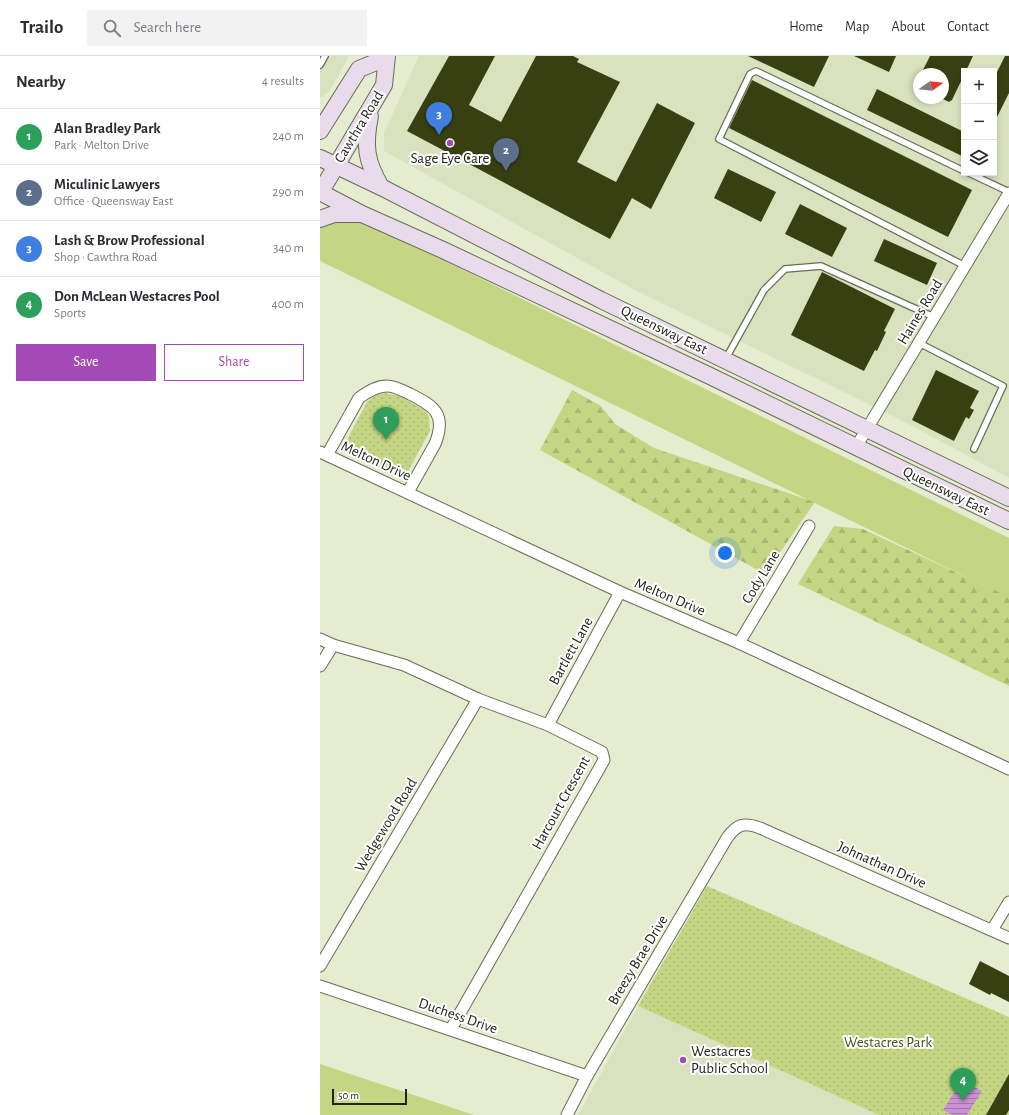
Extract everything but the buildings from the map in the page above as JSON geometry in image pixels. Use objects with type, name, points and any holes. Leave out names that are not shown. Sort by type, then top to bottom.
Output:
[{"type":"main road","name":"Cawthra Road","points":[[320,132],[359,69],[387,57],[384,85],[372,105],[325,163],[320,193]]},
{"type":"main road","points":[[320,116],[343,94]]},
{"type":"main road","points":[[372,105],[366,134],[366,148],[381,188]]},
{"type":"main road","name":"Queensway East","points":[[325,163],[381,188],[601,300],[1009,498]]},
{"type":"main road","name":"Queensway East","points":[[320,193],[362,214],[465,260],[715,378],[1009,521]]},
{"type":"main road","points":[[320,219],[334,214],[362,214]]},
{"type":"street","name":"Haines Road","points":[[856,447],[1009,192]]},
{"type":"street","points":[[324,454],[359,398],[377,387],[394,387],[428,403],[435,409],[439,422],[437,438],[408,492]]},
{"type":"street","name":"Melton Drive","points":[[324,454],[620,592],[739,643],[1009,769]]},
{"type":"street","name":"Cody Lane","points":[[739,643],[809,526]]},
{"type":"street","name":"Bartlett Lane","points":[[548,725],[620,592]]},
{"type":"street","name":"Harcourt Crescent","points":[[320,639],[333,645],[404,665],[478,699],[548,725],[602,752],[604,760],[451,1029]]},
{"type":"street","points":[[320,666],[333,645]]},
{"type":"street","name":"Wedgewood Road","points":[[320,966],[478,699]]},
{"type":"street","name":"Johnathan Drive","points":[[741,825],[751,824],[1009,938]]},
{"type":"street","name":"Breezy Brae Drive","points":[[567,1115],[587,1076],[727,838],[732,830],[741,825]]},
{"type":"street","points":[[992,930],[1009,902]]},
{"type":"street","name":"Duchess Drive","points":[[320,986],[587,1076]]},
{"type":"lane","points":[[961,170],[756,71],[750,74],[719,139],[965,266]]},
{"type":"lane","points":[[975,176],[1009,192]]},
{"type":"lane","points":[[725,360],[764,290],[785,269],[820,266],[934,317]]},
{"type":"lane","points":[[919,343],[1003,386],[974,449]]},
{"type":"shaded area","points":[[320,56],[349,56],[329,92],[320,98]]},
{"type":"shaded area","points":[[419,56],[1009,56],[1009,478],[901,420],[635,290],[384,151],[384,133]]},
{"type":"shaded area","name":"Westacres Public School","points":[[638,1006],[879,1115],[578,1115]]},
{"type":"shaded area","points":[[962,1080],[982,1091],[967,1115],[952,1115],[943,1110]]},
{"type":"green space","points":[[335,207],[1009,538],[1009,598],[320,261],[320,228]]},
{"type":"green space","points":[[572,390],[601,406],[615,424],[654,448],[815,502],[765,574],[540,450]]},
{"type":"green space","points":[[385,393],[399,396],[425,410],[429,416],[430,431],[405,477],[342,449],[367,402],[376,395]]},
{"type":"green space","points":[[834,526],[863,529],[1009,597],[1009,686],[798,584]]},
{"type":"green space","name":"Westacres Park","points":[[707,886],[1009,1017],[1009,1115],[879,1115],[638,1006]]},
{"type":"green space","points":[[320,1064],[474,1115],[320,1115]]},
{"type":"place","name":"Lash & Brow Professional","points":[[439,135]]},
{"type":"place","name":"Sage Eye Care","points":[[450,143]]},
{"type":"place","name":"Miculinic Lawyers","points":[[506,171]]},
{"type":"place","name":"Alan Bradley Park","points":[[386,440]]},
{"type":"place","name":"Westacres Public School","points":[[683,1060]]},
{"type":"place","name":"Don McLean Westacres Pool","points":[[963,1101]]}]
